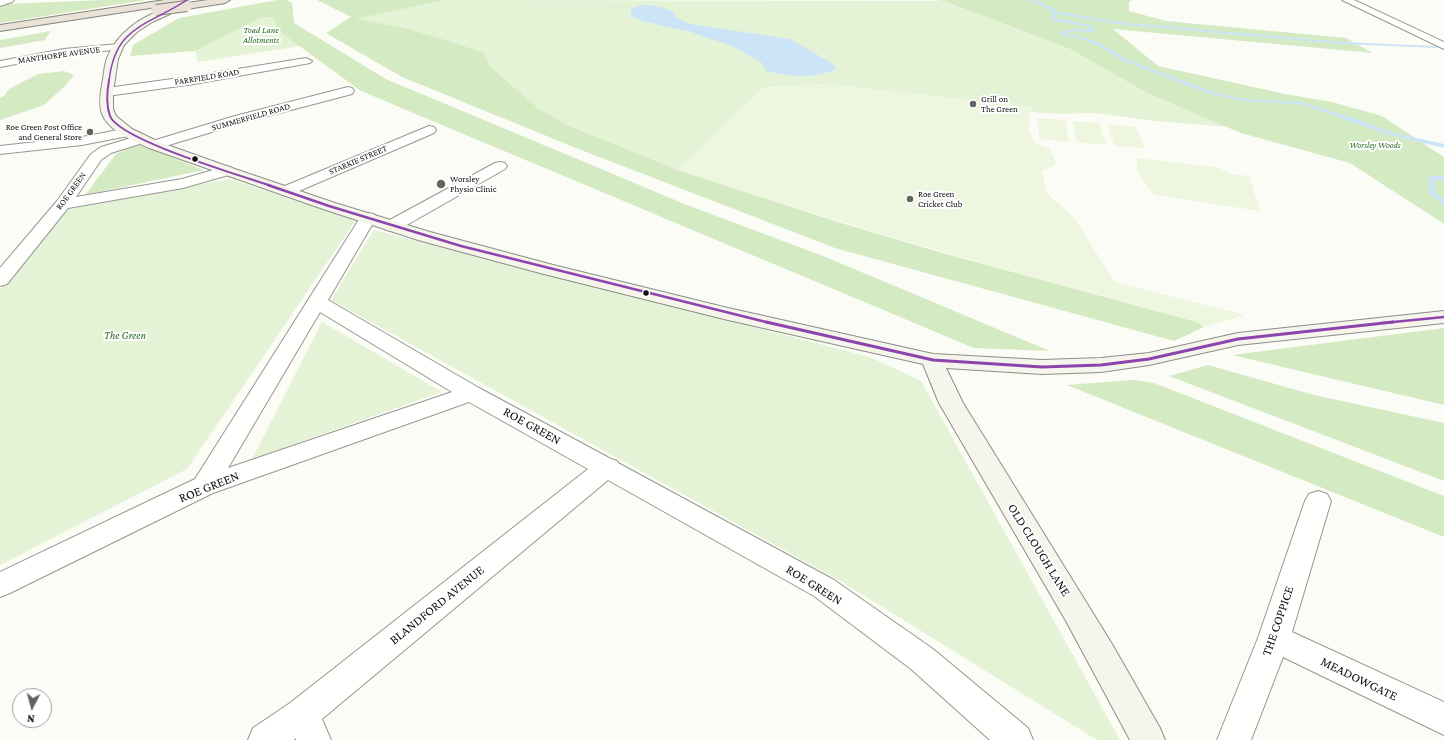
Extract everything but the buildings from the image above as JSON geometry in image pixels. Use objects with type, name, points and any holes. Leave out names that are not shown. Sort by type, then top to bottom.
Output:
[{"type":"highway","points":[[0,35],[164,8],[185,3],[225,0]]},
{"type":"highway","points":[[0,28],[164,8],[185,3]]},
{"type":"street","points":[[0,3],[9,0]]},
{"type":"street","points":[[1347,0],[1444,46]]},
{"type":"street","points":[[164,8],[133,30],[118,47],[110,65],[107,92],[110,118],[141,139],[227,171],[392,226],[502,257],[713,311],[933,360],[1042,367],[1101,365],[1149,359],[1238,339],[1444,317]]},
{"type":"street","name":"MANTHORPE AVENUE","points":[[0,64],[64,52],[118,47]]},
{"type":"street","name":"PARRFIELD ROAD","points":[[107,92],[194,80],[306,61]]},
{"type":"street","name":"SUMMERFIELD ROAD","points":[[141,139],[246,117],[348,90]]},
{"type":"street","name":"STARKIE STREET","points":[[286,191],[429,130]]},
{"type":"street","points":[[0,150],[106,137],[141,139]]},
{"type":"street","name":"ROE GREEN","points":[[0,280],[62,204],[96,157],[106,150],[141,139]]},
{"type":"street","points":[[392,226],[500,166]]},
{"type":"street","points":[[62,204],[183,183],[227,171]]},
{"type":"street","points":[[204,486],[368,218]]},
{"type":"street","points":[[316,302],[471,393]]},
{"type":"street","name":"OLD CLOUGH LANE","points":[[933,360],[935,369],[951,403],[1127,698],[1148,740]]},
{"type":"street","name":"ROE GREEN","points":[[0,585],[204,486],[471,393],[608,467],[824,588],[922,659],[1016,740]]},
{"type":"street","name":"BLANDFORD AVENUE","points":[[265,740],[308,727],[608,467]]},
{"type":"street","name":"THE COPPICE","points":[[1234,740],[1274,638],[1318,501]]},
{"type":"street","name":"MEADOWGATE","points":[[1274,638],[1444,719]]},
{"type":"green space","points":[[146,0],[0,23],[0,5],[4,4]]},
{"type":"green space","points":[[277,0],[286,0],[292,3],[294,23],[386,79],[687,205],[823,256],[1050,351],[974,348],[361,91],[276,29],[274,17],[260,18],[195,51],[130,56],[133,45],[179,18]]},
{"type":"green space","points":[[317,0],[445,0],[356,19],[405,28],[484,53],[490,66],[538,108],[567,125],[678,170],[838,222],[939,252],[1197,322],[1204,327],[1174,341],[835,248],[576,148],[402,77],[326,33],[351,17]]},
{"type":"green space","points":[[445,0],[944,1],[1070,49],[1147,93],[1229,127],[1155,121],[1095,113],[1058,114],[1031,112],[1031,107],[824,84],[763,88],[678,170],[567,125],[538,108],[490,66],[484,53],[355,19]]},
{"type":"green space","name":"Worsley Woods","points":[[933,0],[1132,0],[1129,2],[1129,11],[1166,21],[1346,38],[1373,53],[1113,29],[1158,66],[1285,94],[1332,102],[1382,116],[1444,157],[1444,224],[1350,163],[1241,133],[1147,93],[1070,49],[944,1]]},
{"type":"green space","name":"Toad Lane Allotments","points":[[275,17],[276,29],[300,46],[198,62],[195,51],[260,18]]},
{"type":"green space","points":[[51,31],[45,40],[0,48],[0,40]]},
{"type":"green space","points":[[64,71],[74,75],[65,86],[44,105],[0,120],[0,98],[4,96],[9,89],[38,74]]},
{"type":"green space","name":"Roe Green Cricket Club","points":[[824,84],[1031,107],[1029,129],[1035,144],[1050,149],[1056,164],[1042,171],[1047,193],[1074,218],[1115,282],[1245,315],[1204,327],[1197,322],[1001,269],[807,212],[678,170],[763,88]]},
{"type":"green space","points":[[1037,118],[1065,120],[1069,142],[1040,139]]},
{"type":"green space","points":[[1072,121],[1100,123],[1106,145],[1077,142]]},
{"type":"green space","points":[[1108,124],[1136,127],[1144,148],[1114,146]]},
{"type":"green space","points":[[137,144],[204,170],[85,195],[116,154]]},
{"type":"green space","points":[[1137,158],[1217,167],[1232,174],[1249,176],[1260,211],[1154,195],[1137,171]]},
{"type":"green space","name":"The Green","points":[[229,179],[356,220],[187,469],[0,565],[0,289],[69,209]]},
{"type":"green space","points":[[374,230],[870,357],[921,381],[1120,740],[1097,740],[842,582],[331,300]]},
{"type":"green space","points":[[322,322],[442,392],[252,459]]},
{"type":"green space","points":[[1444,328],[1444,405],[1232,355]]},
{"type":"green space","points":[[1208,365],[1314,395],[1444,423],[1444,481],[1169,376]]},
{"type":"green space","points":[[1133,380],[1154,383],[1444,496],[1444,537],[1067,385]]},
{"type":"water","points":[[640,5],[664,8],[673,12],[677,18],[690,24],[790,39],[835,65],[835,70],[809,76],[784,75],[766,71],[762,63],[732,46],[691,32],[642,21],[631,16],[631,10]]},
{"type":"waterway","points":[[1024,0],[1038,2],[1058,13]]},
{"type":"waterway","points":[[1058,13],[1117,23],[1342,43],[1436,47]]},
{"type":"waterway","points":[[1058,13],[1052,16],[1053,19],[1089,26],[1094,31],[1073,30],[1061,33],[1088,40],[1100,45],[1125,60],[1212,93],[1244,100],[1301,103],[1392,134],[1444,146]]},
{"type":"waterway","points":[[1444,178],[1431,178],[1432,194],[1444,203]]},
{"type":"transit line","points":[[187,0],[169,12],[145,22],[133,30],[118,47],[110,68],[107,95],[110,117],[124,130],[154,145],[329,206],[461,246],[728,314],[933,360],[1042,367],[1101,365],[1149,359],[1238,339],[1444,317]]},
{"type":"place","name":"Grill on The Green","points":[[973,104]]},
{"type":"place","name":"Roe Green Post Office and General Store","points":[[90,132]]},
{"type":"place","name":"Worsley Physio Clinic","points":[[441,184]]},
{"type":"place","name":"Roe Green Cricket Club","points":[[910,199]]}]
